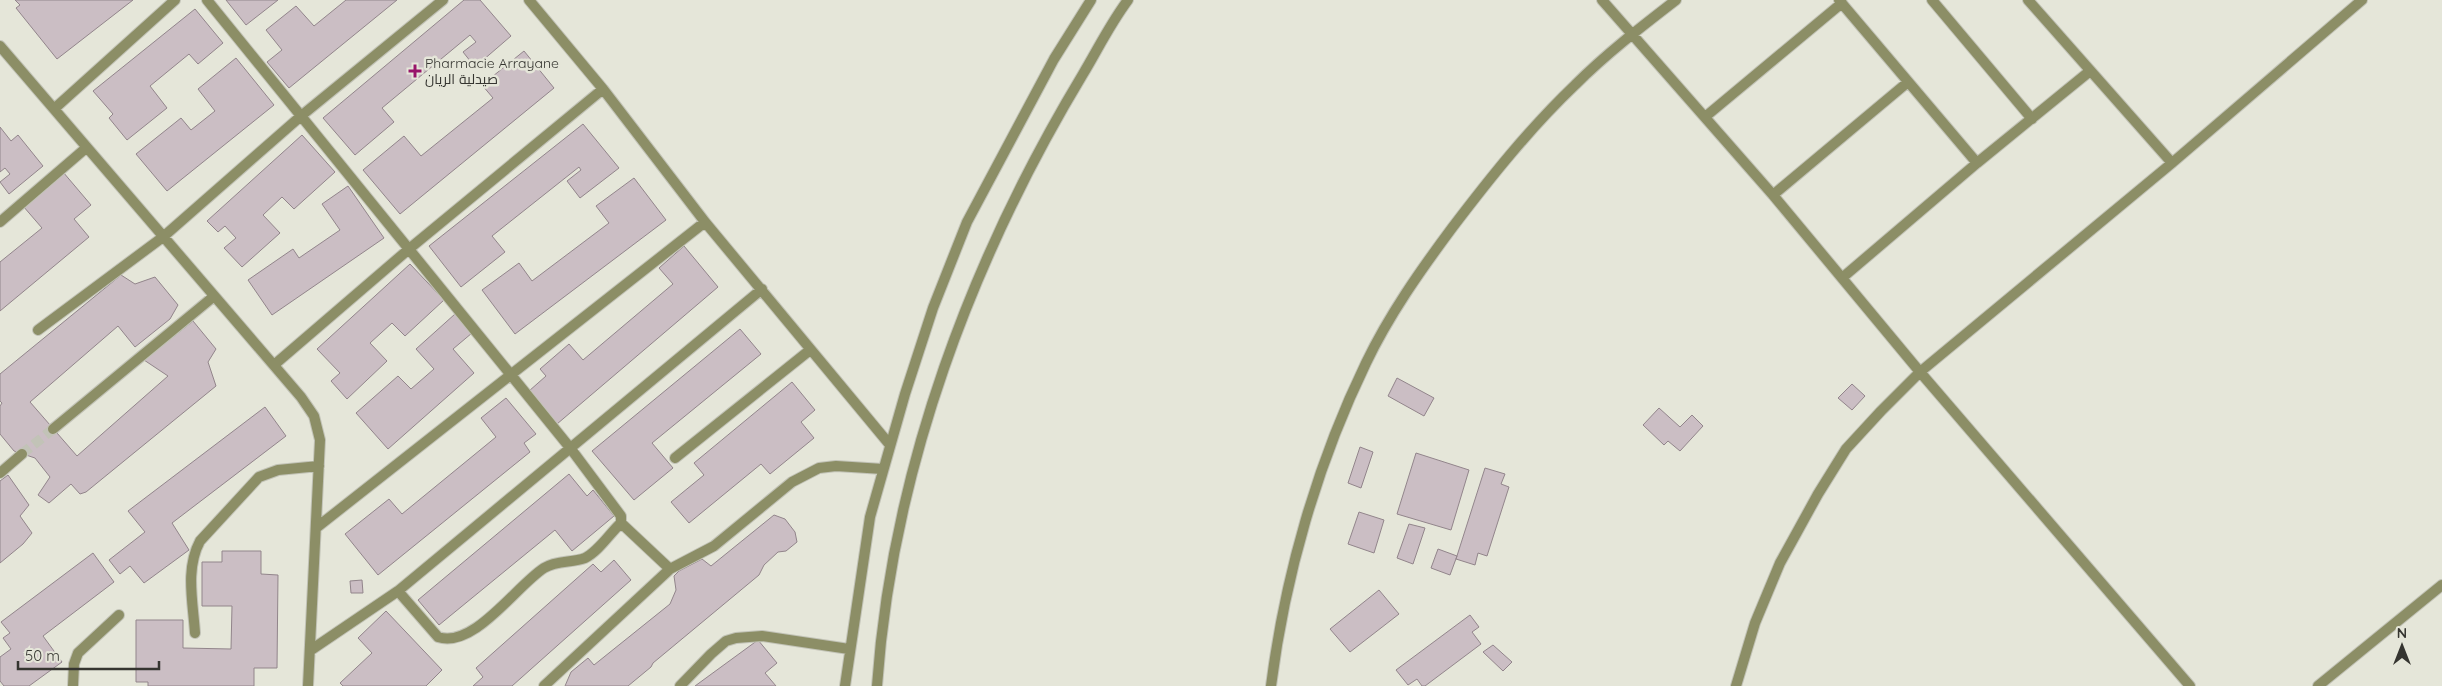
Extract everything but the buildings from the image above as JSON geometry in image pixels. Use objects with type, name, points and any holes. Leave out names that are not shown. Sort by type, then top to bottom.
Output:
[{"type":"street","points":[[54,109],[176,0]]},
{"type":"street","points":[[207,0],[571,449],[619,512],[621,523],[670,569]]},
{"type":"street","points":[[38,330],[162,237],[301,116],[443,0]]},
{"type":"street","points":[[529,0],[603,89],[705,222],[890,445]]},
{"type":"street","points":[[846,686],[849,649],[870,517],[890,445],[934,308],[967,222],[1054,59],[1091,0]]},
{"type":"street","points":[[877,686],[887,597],[904,513],[932,406],[970,300],[991,247],[1036,156],[1109,24],[1128,0]]},
{"type":"street","points":[[1602,0],[1773,195],[1920,372],[2190,686]]},
{"type":"street","points":[[1271,686],[1290,582],[1309,511],[1350,399],[1366,363],[1396,307],[1480,191],[1521,141],[1574,85],[1676,0]]},
{"type":"street","points":[[1932,0],[2032,119]]},
{"type":"street","points":[[1736,686],[1755,623],[1780,563],[1818,494],[1846,449],[1920,372],[2172,163],[2362,0]]},
{"type":"street","points":[[2032,1],[2090,71],[2172,163]]},
{"type":"street","points":[[1705,117],[1840,2],[1977,163]]},
{"type":"street","points":[[0,46],[213,297],[301,397],[316,422],[320,440],[308,686]]},
{"type":"street","points":[[1842,278],[1977,163],[2090,71]]},
{"type":"street","points":[[1773,195],[1908,82]]},
{"type":"street","points":[[274,365],[409,249],[603,89]]},
{"type":"street","points":[[0,222],[86,148]]},
{"type":"street","points":[[316,528],[512,376],[705,222]]},
{"type":"street","points":[[311,650],[398,591],[762,289]]},
{"type":"street","points":[[53,429],[213,297]]},
{"type":"street","points":[[675,458],[810,350]]},
{"type":"street","points":[[0,473],[22,454]]},
{"type":"street","points":[[195,633],[191,566],[193,553],[200,541],[258,477],[278,470],[319,466]]},
{"type":"street","points":[[544,686],[670,569],[714,546],[777,493],[806,473],[819,468],[836,466],[883,468]]},
{"type":"street","points":[[398,591],[438,637],[448,639],[460,637],[476,627],[544,568],[587,557],[621,523]]},
{"type":"street","points":[[2318,686],[2442,586]]},
{"type":"street","points":[[73,686],[74,664],[78,653],[119,615]]},
{"type":"street","points":[[680,686],[726,641],[736,638],[770,637],[849,649]]},
{"type":"tunnel","points":[[22,454],[53,429]]},
{"type":"place","name":"Pharmacie Arrayane صيدلية الريان","points":[[415,71]]}]
